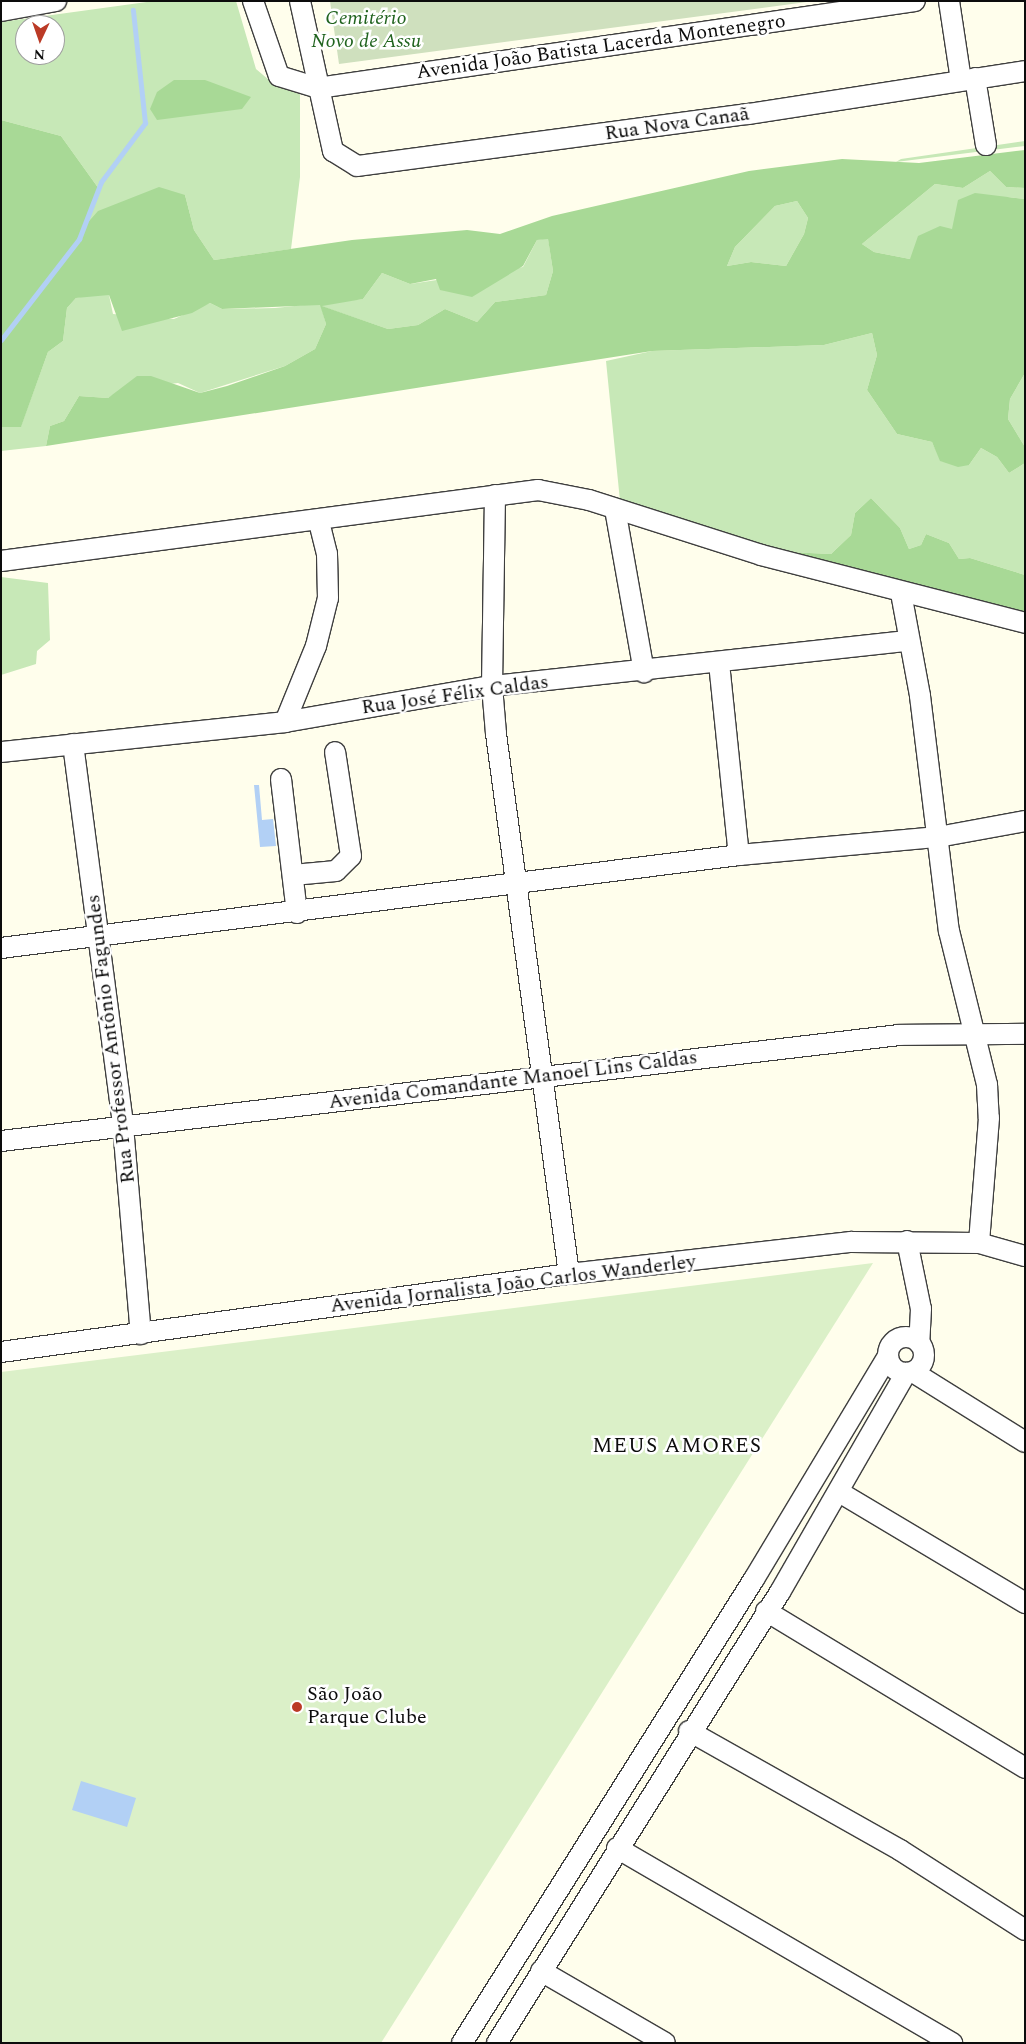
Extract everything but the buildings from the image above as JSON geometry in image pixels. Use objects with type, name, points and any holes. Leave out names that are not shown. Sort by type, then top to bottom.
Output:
[{"type":"street","points":[[1,11],[56,1]]},
{"type":"street","points":[[253,1],[279,76],[318,88],[300,1]]},
{"type":"street","name":"Avenida João Batista Lacerda Montenegro","points":[[318,88],[915,1]]},
{"type":"street","points":[[949,1],[986,145]]},
{"type":"street","name":"Rua Nova Canaã","points":[[318,88],[333,151],[345,162],[371,166],[1025,71]]},
{"type":"street","points":[[1,561],[319,521],[495,494],[538,490],[615,510],[901,593],[1025,623]]},
{"type":"street","points":[[495,494],[492,686],[514,887],[546,1076],[570,1274]]},
{"type":"street","points":[[615,510],[644,672]]},
{"type":"street","points":[[285,722],[316,646],[328,598],[327,554],[319,521]]},
{"type":"street","points":[[901,593],[938,837],[952,948],[987,1085],[989,1118],[979,1243]]},
{"type":"street","name":"Rua José Félix Caldas","points":[[1,752],[285,722],[492,686],[644,672],[909,642]]},
{"type":"street","points":[[719,663],[739,855]]},
{"type":"street","name":"Rua Professor Antônio Fagundes","points":[[72,744],[100,937],[123,1126],[141,1334]]},
{"type":"street","points":[[293,875],[336,871],[351,856],[335,752]]},
{"type":"street","points":[[281,779],[297,913]]},
{"type":"street","points":[[1,948],[514,887],[739,855],[938,837],[1025,821]]},
{"type":"street","name":"Avenida Comandante Manoel Lins Caldas","points":[[1,1141],[900,1035],[972,1031],[1024,1031]]},
{"type":"street","points":[[497,2043],[689,1731],[780,1592],[910,1372],[924,1356],[919,1343],[920,1309],[907,1241]]},
{"type":"street","name":"Avenida Jornalista João Carlos Wanderley","points":[[1,1352],[570,1274],[852,1242],[979,1243],[1025,1256]]},
{"type":"street","points":[[462,2043],[754,1579],[899,1339],[919,1343]]},
{"type":"street","points":[[888,1356],[894,1368],[910,1372],[1025,1442]]},
{"type":"street","points":[[839,1492],[1025,1603]]},
{"type":"street","points":[[754,1579],[780,1592]]},
{"type":"street","points":[[766,1611],[1025,1768]]},
{"type":"street","points":[[732,1614],[753,1631]]},
{"type":"street","points":[[689,1731],[900,1850],[1025,1930]]},
{"type":"street","points":[[602,1820],[616,1848]]},
{"type":"street","points":[[583,1848],[616,1848],[952,2043]]},
{"type":"street","points":[[541,1971],[665,2043]]},
{"type":"green space","points":[[154,1],[236,1],[256,69],[276,86],[300,94],[300,177],[291,249],[214,260],[194,230],[185,195],[79,239],[99,189],[61,136],[1,120],[1,22],[15,20],[15,65],[65,65],[65,15],[52,15]]},
{"type":"green space","name":"Cemitério Novo de Assu","points":[[330,1],[814,1],[339,64]]},
{"type":"green space","points":[[174,80],[205,80],[251,97],[242,109],[157,120],[150,109],[157,92]]},
{"type":"green space","points":[[1,120],[61,136],[99,189],[83,228],[98,211],[159,187],[185,195],[194,230],[214,260],[352,240],[467,230],[500,234],[552,216],[749,171],[842,159],[919,163],[1025,150],[1025,188],[1006,187],[990,171],[963,188],[935,184],[862,244],[874,252],[910,259],[918,236],[940,226],[952,229],[958,200],[975,193],[1025,199],[1025,373],[1010,399],[1008,419],[1025,447],[1025,463],[1009,473],[997,457],[981,448],[969,465],[958,467],[940,461],[932,442],[897,434],[867,390],[877,355],[872,333],[824,345],[652,351],[46,446],[50,426],[64,421],[79,396],[108,398],[137,376],[151,376],[200,393],[227,386],[285,366],[315,349],[326,324],[320,305],[222,309],[210,303],[192,313],[122,331],[109,295],[76,298],[67,308],[63,341],[48,352],[21,427],[1,427]],"holes":[[[797,201],[808,218],[804,234],[786,266],[751,262],[727,266],[735,247],[775,206]],[[548,239],[553,271],[546,295],[495,302],[477,322],[445,309],[418,325],[388,329],[322,306],[363,299],[382,273],[410,284],[436,279],[440,290],[472,297],[523,266],[537,240]]]},
{"type":"green space","points":[[1025,141],[1025,146],[896,162],[901,159]]},
{"type":"green space","points":[[990,171],[1006,187],[1025,188],[1025,199],[1008,197],[910,259],[874,252],[862,244],[935,184],[963,188]]},
{"type":"green space","points":[[797,201],[808,218],[804,234],[786,266],[751,262],[727,266],[735,247],[775,206]]},
{"type":"green space","points":[[548,238],[553,271],[546,295],[495,302],[477,322],[445,309],[418,325],[388,329],[321,306],[326,324],[315,349],[285,366],[200,393],[178,383],[121,390],[108,398],[79,396],[64,421],[50,426],[46,446],[1,451],[1,427],[21,426],[48,352],[63,341],[67,308],[76,298],[100,293],[109,295],[113,314],[174,319],[210,303],[222,309],[275,308],[363,299],[382,273],[410,284],[523,267],[537,240]]},
{"type":"green space","points":[[872,333],[877,355],[867,390],[897,434],[932,442],[941,461],[969,465],[981,448],[997,457],[1009,473],[1025,463],[1025,575],[970,558],[959,559],[949,543],[926,534],[921,545],[909,549],[900,528],[871,498],[855,513],[851,535],[831,554],[787,552],[697,529],[620,501],[606,361],[652,351],[824,345]]},
{"type":"green space","points":[[1025,373],[1025,447],[1008,419],[1010,399]]},
{"type":"green space","points":[[871,498],[900,528],[909,549],[921,545],[926,534],[949,543],[959,559],[970,558],[1025,575],[1025,614],[787,552],[831,554],[851,535],[855,513]]},
{"type":"green space","points":[[1,577],[48,583],[50,640],[37,651],[36,664],[1,675]]},
{"type":"green space","name":"São João Parque Clube","points":[[873,1263],[381,2043],[1,2043],[1,1372]]},
{"type":"water","points":[[254,785],[259,785],[262,820],[273,819],[276,846],[260,847]]},
{"type":"water","points":[[81,1781],[136,1798],[127,1827],[72,1810]]},
{"type":"waterway","points":[[1,340],[79,239],[101,182],[145,123],[133,10]]},
{"type":"place","name":"São João Parque Clube","points":[[297,1707]]},
{"type":"district","name":"MEUS AMORES","points":[[677,1446]]}]
